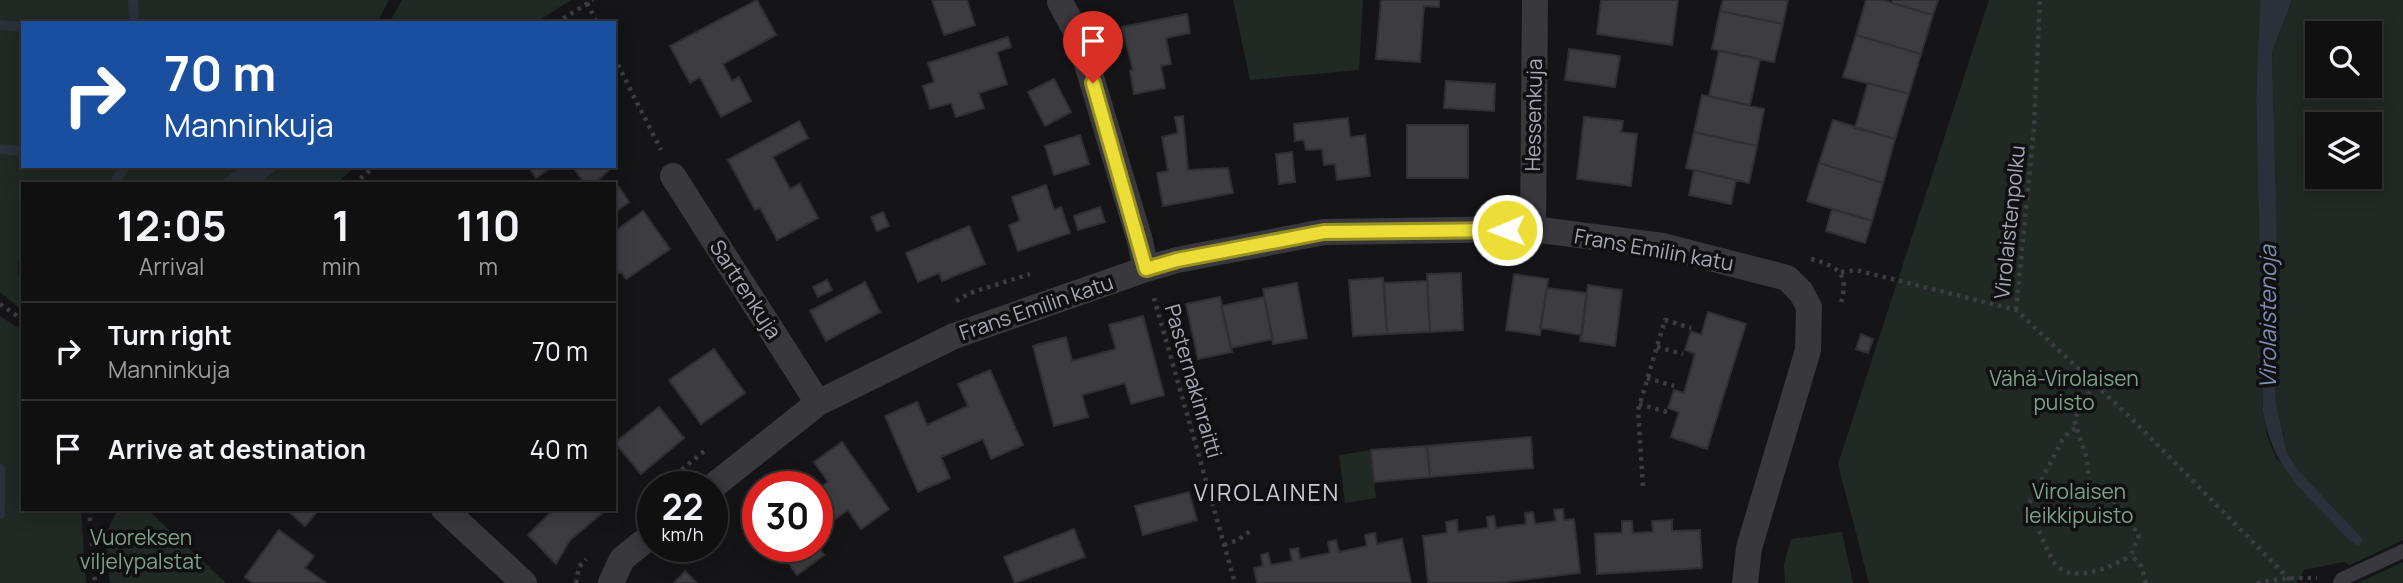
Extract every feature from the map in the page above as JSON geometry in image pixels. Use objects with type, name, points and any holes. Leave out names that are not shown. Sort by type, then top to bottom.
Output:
[{"type":"street","name":"Hessenkuja","points":[[1532,229],[1535,0]]},
{"type":"street","points":[[1060,2],[1079,37],[1146,269]]},
{"type":"street","name":"Sartrenkuja","points":[[673,176],[818,403]]},
{"type":"street","name":"Frans Emilin katu","points":[[728,474],[818,403],[954,336],[1146,269],[1177,260],[1324,232],[1532,229],[1662,246],[1787,278],[1801,292],[1809,307],[1808,350],[1749,548],[1745,583]]},
{"type":"street","points":[[446,511],[524,583]]},
{"type":"street","points":[[611,583],[622,559],[637,547]]},
{"type":"lane","points":[[2340,583],[2342,579],[2403,551]]},
{"type":"path","name":"Virolaistenpolku","points":[[2040,0],[2034,128],[2016,310],[2293,583]]},
{"type":"path","points":[[559,21],[590,2],[596,21]]},
{"type":"path","points":[[616,61],[673,176]]},
{"type":"path","points":[[356,182],[372,168]]},
{"type":"path","name":"Pasternakinraitti","points":[[1146,269],[1235,583]]},
{"type":"path","points":[[1841,272],[1856,270],[2016,310]]},
{"type":"path","points":[[0,304],[21,319]]},
{"type":"path","points":[[1643,486],[1639,404],[1665,320],[1691,328]]},
{"type":"path","points":[[1657,346],[1684,354]]},
{"type":"path","points":[[1647,378],[1674,386]]},
{"type":"path","points":[[2075,428],[2064,437],[2029,503],[2030,512],[2058,568],[2069,572],[2104,572],[2131,555],[2138,535],[2118,505],[2089,481],[2087,460],[2074,420],[2094,384]]},
{"type":"path","points":[[1639,404],[1667,412]]},
{"type":"path","points":[[89,511],[95,583]]},
{"type":"path","points":[[1224,544],[1238,540],[1253,529]]},
{"type":"path","points":[[2131,555],[2141,566],[2146,583]]},
{"type":"path","points":[[2257,583],[2288,578]]},
{"type":"green space","points":[[0,0],[389,0],[378,21],[21,21],[21,168],[240,168],[219,182],[21,182],[21,261],[18,262],[18,276],[21,275],[21,309],[0,292]]},
{"type":"green space","points":[[402,0],[571,0],[538,21],[390,21]]},
{"type":"green space","points":[[1233,0],[1363,0],[1359,70],[1250,80]]},
{"type":"green space","name":"Vähä-Virolaisen puisto","points":[[1989,0],[2260,0],[2256,98],[2263,412],[2267,435],[2276,458],[2363,539],[2300,472],[2287,453],[2276,403],[2273,350],[2277,232],[2272,52],[2292,0],[2403,0],[2403,540],[2350,565],[2343,562],[2304,570],[2296,583],[1869,583],[1838,464]]},
{"type":"green space","points":[[279,168],[354,168],[338,182],[261,182]]},
{"type":"green space","points":[[0,316],[21,330],[21,511],[81,511],[86,583],[0,583]]},
{"type":"green space","points":[[1371,450],[1376,498],[1345,503],[1339,455]]},
{"type":"green space","name":"Vuoreksen viljelypalstat","points":[[118,511],[149,511],[226,583],[110,583],[106,544]]},
{"type":"green space","points":[[1842,532],[1853,583],[1785,583],[1784,564],[1791,539]]},
{"type":"green space","points":[[2403,562],[2403,583],[2358,583]]},
{"type":"water","name":"Virolaistenoja","points":[[2260,0],[2292,0],[2272,52],[2277,232],[2273,350],[2276,403],[2287,453],[2300,472],[2363,539],[2359,546],[2344,535],[2287,472],[2272,445],[2263,412],[2256,98]]},
{"type":"water","points":[[240,168],[279,168],[261,182],[219,182]]},
{"type":"building","points":[[757,0],[776,35],[723,64],[732,81],[739,77],[751,101],[721,117],[700,77],[690,83],[670,46]]},
{"type":"building","points":[[932,0],[967,0],[975,25],[944,35]]},
{"type":"building","points":[[1381,0],[1439,0],[1439,7],[1424,6],[1420,62],[1376,59]]},
{"type":"building","points":[[1601,0],[1678,0],[1672,45],[1597,34]]},
{"type":"building","points":[[1723,0],[1788,0],[1783,24],[1720,11]]},
{"type":"building","points":[[1866,0],[1883,0],[1933,15],[1921,54],[1856,35]]},
{"type":"building","points":[[1893,0],[1938,0],[1933,15],[1892,3]]},
{"type":"building","points":[[1720,11],[1783,24],[1774,62],[1712,49]]},
{"type":"building","points":[[1187,14],[1190,33],[1166,38],[1171,64],[1161,66],[1165,88],[1134,94],[1130,71],[1133,70],[1122,27]]},
{"type":"building","points":[[1856,35],[1921,54],[1909,94],[1843,77]]},
{"type":"building","points":[[1008,37],[1011,47],[997,52],[1007,84],[979,93],[984,108],[956,117],[951,103],[930,109],[923,86],[934,82],[928,63]]},
{"type":"building","points":[[1569,49],[1620,56],[1615,87],[1565,80]]},
{"type":"building","points":[[1719,51],[1760,59],[1750,105],[1709,96]]},
{"type":"building","points":[[1054,79],[1071,112],[1045,126],[1028,92]]},
{"type":"building","points":[[1446,81],[1495,84],[1494,111],[1444,108]]},
{"type":"building","points":[[1868,83],[1909,94],[1895,139],[1855,128]]},
{"type":"building","points":[[1702,95],[1764,109],[1757,146],[1694,132]]},
{"type":"building","points":[[1183,116],[1188,170],[1228,168],[1233,193],[1163,206],[1157,173],[1168,171],[1162,137],[1178,133],[1175,117]]},
{"type":"building","points":[[1584,117],[1623,121],[1621,132],[1637,134],[1631,186],[1577,179]]},
{"type":"building","points":[[1348,118],[1350,137],[1365,135],[1370,176],[1337,180],[1335,164],[1324,165],[1322,149],[1306,150],[1304,140],[1295,141],[1294,124]]},
{"type":"building","points":[[1833,120],[1895,139],[1883,183],[1819,163]]},
{"type":"building","points":[[799,121],[808,138],[773,157],[790,189],[800,184],[818,218],[777,240],[760,208],[755,210],[728,160]]},
{"type":"building","points":[[1407,125],[1468,125],[1468,178],[1407,178]]},
{"type":"building","points":[[1694,132],[1757,146],[1749,183],[1686,168]]},
{"type":"building","points":[[1080,135],[1089,164],[1054,175],[1045,146]]},
{"type":"building","points":[[1292,152],[1295,182],[1279,184],[1276,154]]},
{"type":"building","points":[[1819,163],[1883,183],[1872,221],[1807,201]]},
{"type":"building","points":[[529,168],[550,168],[536,178]]},
{"type":"building","points":[[573,168],[611,168],[596,182],[584,182]]},
{"type":"building","points":[[1694,170],[1736,180],[1731,204],[1689,195]]},
{"type":"building","points":[[1046,185],[1054,210],[1061,207],[1070,233],[1018,251],[1009,225],[1020,221],[1012,197]]},
{"type":"building","points":[[619,187],[629,202],[616,212],[616,189]]},
{"type":"building","points":[[1100,207],[1105,222],[1078,230],[1074,216]]},
{"type":"building","points":[[1832,209],[1872,221],[1865,243],[1826,231]]},
{"type":"building","points":[[643,211],[670,249],[626,279],[621,272],[616,275],[616,231]]},
{"type":"building","points":[[883,212],[889,226],[877,231],[871,217]]},
{"type":"building","points":[[969,226],[985,264],[942,281],[939,273],[918,282],[906,253]]},
{"type":"building","points":[[1461,273],[1463,330],[1430,332],[1427,274]]},
{"type":"building","points":[[1514,274],[1548,279],[1540,335],[1506,330]]},
{"type":"building","points":[[1383,278],[1387,334],[1353,336],[1349,280]]},
{"type":"building","points":[[827,280],[832,290],[818,297],[813,287]]},
{"type":"building","points":[[1427,281],[1430,332],[1387,334],[1384,283]]},
{"type":"building","points":[[865,282],[880,312],[826,341],[810,311]]},
{"type":"building","points":[[1297,283],[1307,338],[1273,344],[1263,289]]},
{"type":"building","points":[[1588,285],[1622,290],[1615,346],[1580,341]]},
{"type":"building","points":[[1547,288],[1587,293],[1582,335],[1540,328]]},
{"type":"building","points":[[1220,297],[1232,352],[1198,359],[1186,304]]},
{"type":"building","points":[[1264,297],[1273,339],[1231,348],[1221,306]]},
{"type":"building","points":[[1708,312],[1746,324],[1707,449],[1671,437],[1679,412],[1668,408],[1674,390],[1684,393],[1695,354],[1685,350],[1691,331],[1701,335]]},
{"type":"building","points":[[1143,316],[1164,395],[1131,404],[1125,383],[1082,395],[1088,417],[1054,426],[1033,346],[1066,337],[1072,361],[1116,349],[1109,325]]},
{"type":"building","points":[[1861,334],[1873,339],[1868,353],[1856,349]]},
{"type":"building","points":[[714,349],[745,393],[701,424],[669,380]]},
{"type":"building","points":[[990,370],[1023,445],[991,459],[983,439],[941,457],[950,478],[918,492],[885,416],[917,402],[927,425],[968,406],[958,384]]},
{"type":"building","points":[[659,407],[684,438],[645,471],[638,471],[616,444]]},
{"type":"building","points":[[1531,437],[1533,468],[1430,477],[1427,446]]},
{"type":"building","points":[[842,442],[889,509],[861,529],[848,510],[833,521],[833,471],[820,471],[814,462]]},
{"type":"building","points":[[1427,446],[1430,477],[1374,482],[1371,450]]},
{"type":"building","points":[[1189,492],[1197,520],[1143,535],[1135,506]]},
{"type":"building","points":[[1563,509],[1564,520],[1574,519],[1580,573],[1497,583],[1428,583],[1423,536],[1447,533],[1446,522],[1457,520],[1458,532],[1488,528],[1487,517],[1494,516],[1496,528],[1526,524],[1525,513],[1533,512],[1535,524],[1556,521],[1554,510]]},
{"type":"building","points":[[316,511],[317,512],[305,526],[289,512]]},
{"type":"building","points":[[552,511],[605,511],[570,540],[556,564],[528,535]]},
{"type":"building","points":[[1672,520],[1672,531],[1700,530],[1702,568],[1597,574],[1595,534],[1622,533],[1622,521],[1632,521],[1633,533],[1653,532],[1652,521]]},
{"type":"building","points":[[1074,529],[1085,557],[1015,583],[1004,557]]},
{"type":"building","points":[[279,530],[314,556],[305,568],[326,583],[253,583],[245,577]]},
{"type":"building","points":[[1375,533],[1377,544],[1402,539],[1411,583],[1257,583],[1254,568],[1263,566],[1261,555],[1268,553],[1271,565],[1292,561],[1290,549],[1298,548],[1300,559],[1330,553],[1328,542],[1336,540],[1339,552],[1367,546],[1365,535]]},
{"type":"building","points":[[788,562],[815,562],[797,575]]},
{"type":"building","points":[[685,571],[697,583],[674,583]]},
{"type":"waterway","points":[[133,0],[134,21]]},
{"type":"waterway","points":[[0,25],[21,27]]},
{"type":"waterway","points":[[0,149],[21,151]]},
{"type":"waterway","points":[[115,182],[124,168]]},
{"type":"waterway","points":[[0,469],[0,514]]},
{"type":"district","name":"VIROLAINEN","points":[[1267,492]]},
{"type":"route","points":[[1093,83],[1146,269],[1177,260],[1324,232],[1507,230]]},
{"type":"park label","name":"Virolaisen leikkipuisto","points":[[2079,503]]}]
